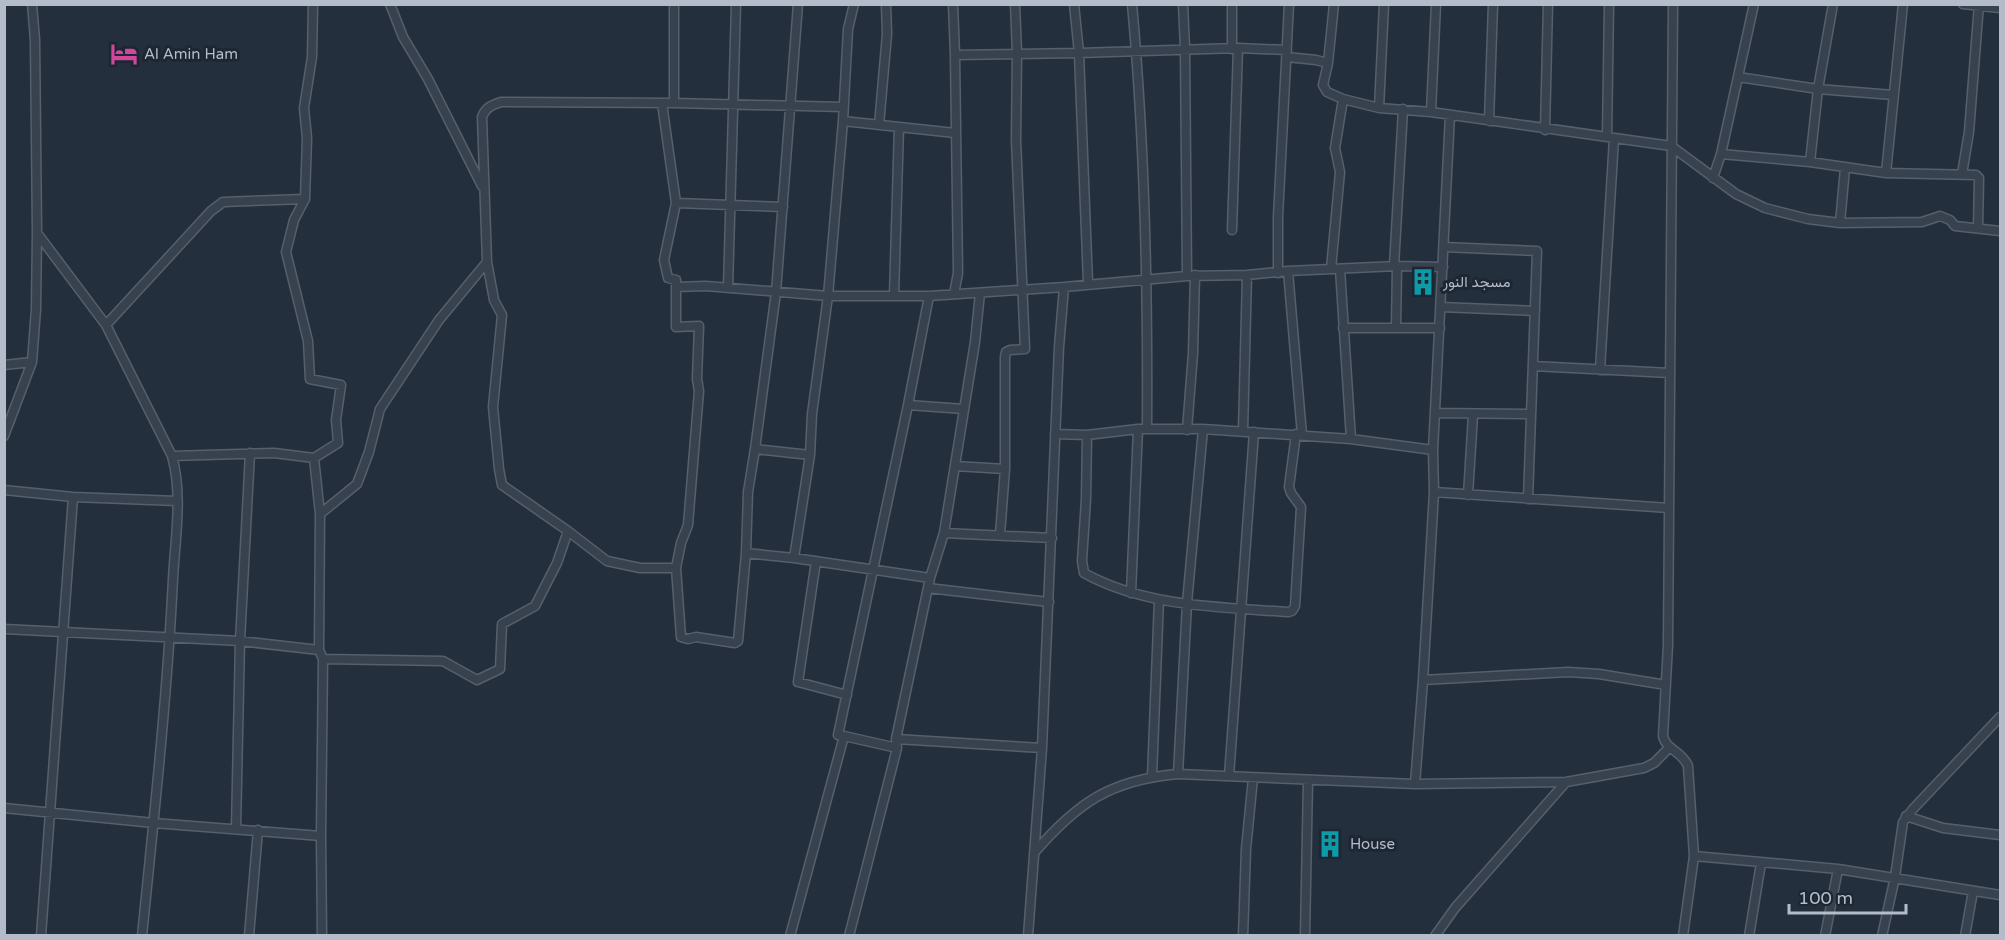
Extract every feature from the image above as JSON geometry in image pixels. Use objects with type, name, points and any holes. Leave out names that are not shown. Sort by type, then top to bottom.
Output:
[{"type":"street","points":[[4,436],[32,362],[36,309],[35,40],[32,4]]},
{"type":"street","points":[[172,456],[274,453],[314,458],[338,443],[336,420],[341,385],[310,379],[309,341],[286,252],[294,220],[305,198],[307,138],[304,108],[312,57],[313,4]]},
{"type":"street","points":[[390,4],[403,37],[428,79],[484,189]]},
{"type":"street","points":[[674,4],[674,103]]},
{"type":"street","points":[[728,288],[736,4]]},
{"type":"street","points":[[662,103],[676,203],[664,260],[668,278],[676,280],[676,327],[699,326],[697,379],[699,392],[688,525],[681,543],[676,568],[681,637],[735,643],[738,641],[746,553],[748,492],[776,292],[798,4]]},
{"type":"street","points":[[794,558],[810,455],[812,414],[828,296],[843,122],[848,29],[854,4]]},
{"type":"street","points":[[879,125],[887,34],[886,4]]},
{"type":"street","points":[[1000,535],[1005,469],[1005,357],[1006,352],[1010,350],[1025,349],[1016,140],[1015,4]]},
{"type":"street","points":[[1074,4],[1079,53],[1088,284]]},
{"type":"street","points":[[1131,593],[1142,429],[1147,278],[1132,4]]},
{"type":"street","points":[[1183,4],[1193,353],[1187,430]]},
{"type":"street","points":[[1232,4],[1235,49],[1232,230]]},
{"type":"street","points":[[1278,273],[1278,217],[1289,4]]},
{"type":"street","points":[[1334,4],[1328,63],[1323,85],[1327,93],[1343,99],[1379,108],[1431,112],[1545,130],[1671,146],[1736,194],[1765,208],[1808,219],[1840,223],[1922,222],[1940,216],[1950,220],[1955,226],[2001,231]]},
{"type":"street","points":[[1379,108],[1384,4]]},
{"type":"street","points":[[1431,112],[1436,4]]},
{"type":"street","points":[[1489,121],[1494,4]]},
{"type":"street","points":[[1545,130],[1548,4]]},
{"type":"street","points":[[1600,370],[1610,138],[1609,4]]},
{"type":"street","points":[[1673,4],[1668,645],[1663,736],[1665,743],[1683,756],[1688,766],[1694,855],[1683,936]]},
{"type":"street","points":[[1713,178],[1721,154],[1754,4]]},
{"type":"street","points":[[1810,162],[1818,89],[1833,4]]},
{"type":"street","points":[[1886,173],[1903,4]]},
{"type":"street","points":[[1963,4],[2001,8]]},
{"type":"street","points":[[1962,174],[1969,132],[1979,5]]},
{"type":"street","points":[[950,6],[956,55],[958,273],[954,294]]},
{"type":"street","points":[[956,55],[1235,49],[1287,54],[1328,63]]},
{"type":"street","points":[[1738,77],[1818,89],[1893,95]]},
{"type":"street","points":[[1343,99],[1335,148],[1340,172],[1335,269],[1343,328],[1350,439]]},
{"type":"street","points":[[676,568],[640,568],[607,561],[502,485],[493,406],[502,315],[494,300],[487,262],[482,117],[484,111],[501,102],[843,107]]},
{"type":"street","points":[[1395,328],[1395,266],[1403,110]]},
{"type":"street","points":[[1415,784],[1434,492],[1433,450],[1450,115]]},
{"type":"street","points":[[843,122],[955,134]]},
{"type":"street","points":[[894,296],[899,128]]},
{"type":"street","points":[[1721,154],[1810,162],[1886,173],[1976,175],[1979,178],[1978,228]]},
{"type":"street","points":[[1840,223],[1845,168]]},
{"type":"street","points":[[106,325],[211,211],[223,202],[305,198]]},
{"type":"street","points":[[676,203],[783,207]]},
{"type":"street","points":[[37,233],[106,325],[172,456],[176,470],[177,501],[170,637],[142,936]]},
{"type":"street","points":[[1444,247],[1537,250],[1528,499]]},
{"type":"street","points":[[320,514],[357,484],[369,452],[380,409],[439,320],[487,262]]},
{"type":"street","points":[[676,287],[728,288],[828,296],[929,296],[1064,287],[1191,275],[1247,275],[1395,266],[1443,267]]},
{"type":"street","points":[[1087,435],[1082,561],[1084,573],[1102,583],[1159,600],[1241,609],[1292,611],[1295,606],[1300,507],[1289,487],[1299,434],[1288,271]]},
{"type":"street","points":[[1243,431],[1247,275]]},
{"type":"street","points":[[1028,936],[1042,747],[1055,434],[1064,287]]},
{"type":"street","points":[[849,936],[896,744],[930,578],[944,533],[975,342],[980,293]]},
{"type":"street","points":[[929,296],[838,735],[896,744],[1042,747]]},
{"type":"street","points":[[1441,307],[1535,311]]},
{"type":"street","points":[[1343,328],[1440,328]]},
{"type":"street","points":[[4,365],[32,362]]},
{"type":"street","points":[[1533,366],[1670,373]]},
{"type":"street","points":[[908,405],[963,409]]},
{"type":"street","points":[[1435,413],[1531,414]]},
{"type":"street","points":[[1468,495],[1473,415]]},
{"type":"street","points":[[1055,434],[1087,435],[1142,429],[1203,429],[1299,434],[1433,450]]},
{"type":"street","points":[[1178,774],[1187,603],[1203,429]]},
{"type":"street","points":[[1229,776],[1254,432]]},
{"type":"street","points":[[755,449],[810,455]]},
{"type":"street","points":[[236,829],[240,640],[250,453]]},
{"type":"street","points":[[314,458],[320,514],[319,650],[323,659],[322,936]]},
{"type":"street","points":[[956,466],[1005,469]]},
{"type":"street","points":[[4,490],[73,497],[177,501]]},
{"type":"street","points":[[1434,492],[1669,508]]},
{"type":"street","points":[[41,936],[73,497]]},
{"type":"street","points":[[323,659],[443,661],[477,680],[500,669],[502,624],[535,606],[557,563],[568,531]]},
{"type":"street","points":[[944,533],[1052,538]]},
{"type":"street","points":[[746,553],[930,578]]},
{"type":"street","points":[[816,561],[798,682],[847,695]]},
{"type":"street","points":[[928,588],[1049,602]]},
{"type":"street","points":[[1152,777],[1159,600]]},
{"type":"street","points":[[4,629],[240,640],[319,650]]},
{"type":"street","points":[[1423,680],[1568,672],[1599,674],[1665,685]]},
{"type":"street","points":[[1882,936],[1906,816],[2001,717]]},
{"type":"street","points":[[790,936],[844,736]]},
{"type":"street","points":[[1034,853],[1055,828],[1080,807],[1136,779],[1178,774],[1415,784],[1566,782],[1644,768],[1670,747]]},
{"type":"street","points":[[1243,936],[1246,849],[1253,778]]},
{"type":"street","points":[[1305,936],[1308,780]]},
{"type":"street","points":[[1435,936],[1455,908],[1566,782]]},
{"type":"street","points":[[4,808],[153,823],[321,836]]},
{"type":"street","points":[[1906,816],[1943,828],[2001,836]]},
{"type":"street","points":[[249,936],[258,830]]},
{"type":"street","points":[[1694,855],[1838,869],[2001,895]]},
{"type":"street","points":[[1749,936],[1761,863]]},
{"type":"street","points":[[1825,936],[1838,869]]},
{"type":"street","points":[[1965,936],[1973,891]]},
{"type":"place","name":"Al Amin Ham","points":[[124,54]]},
{"type":"place","name":"مسجد النور","points":[[1423,282]]},
{"type":"place","name":"House","points":[[1330,844]]}]
